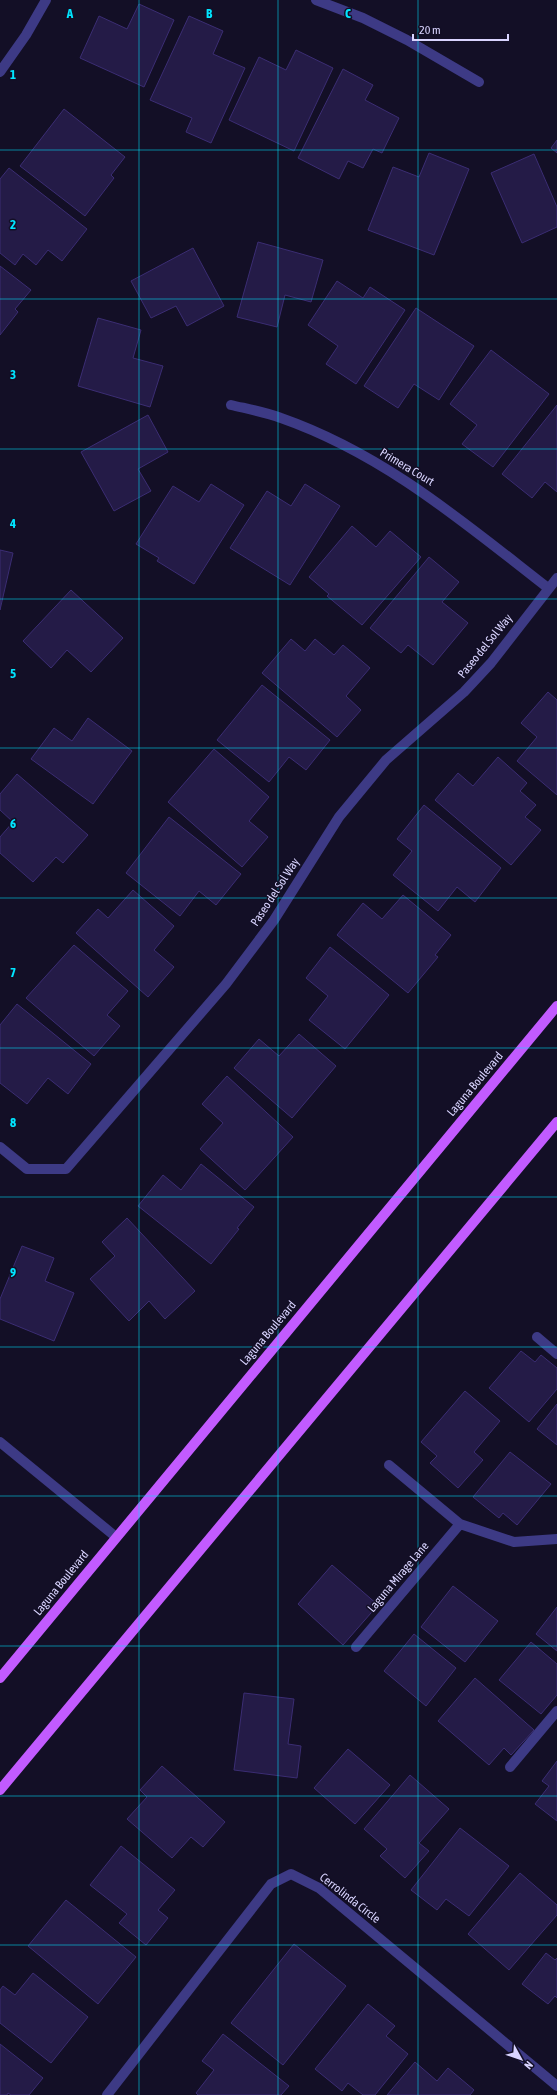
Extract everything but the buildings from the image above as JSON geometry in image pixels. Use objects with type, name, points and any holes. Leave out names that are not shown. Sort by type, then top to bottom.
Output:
[{"type":"main road","name":"Laguna Boulevard","points":[[0,1678],[557,1006]]},
{"type":"main road","points":[[0,1790],[557,1122]]},
{"type":"street","points":[[0,72],[26,35],[46,0]]},
{"type":"street","points":[[316,0],[363,18],[407,40],[479,82]]},
{"type":"street","name":"Primera Court","points":[[231,405],[280,417],[316,431],[407,480],[436,500],[548,588]]},
{"type":"street","name":"Paseo del Sol Way","points":[[0,1147],[27,1170],[66,1169],[226,984],[274,920],[343,811],[386,760],[464,692],[491,663],[557,578]]},
{"type":"street","points":[[537,1337],[557,1354]]},
{"type":"street","points":[[0,1442],[116,1537]]},
{"type":"street","points":[[389,1465],[460,1524],[514,1542],[557,1539]]},
{"type":"street","name":"Laguna Mirage Lane","points":[[356,1647],[460,1524]]},
{"type":"street","points":[[510,1767],[557,1711]]},
{"type":"street","name":"Cerrolinda Circle","points":[[107,2095],[271,1884],[291,1874],[319,1888],[557,2086]]}]
